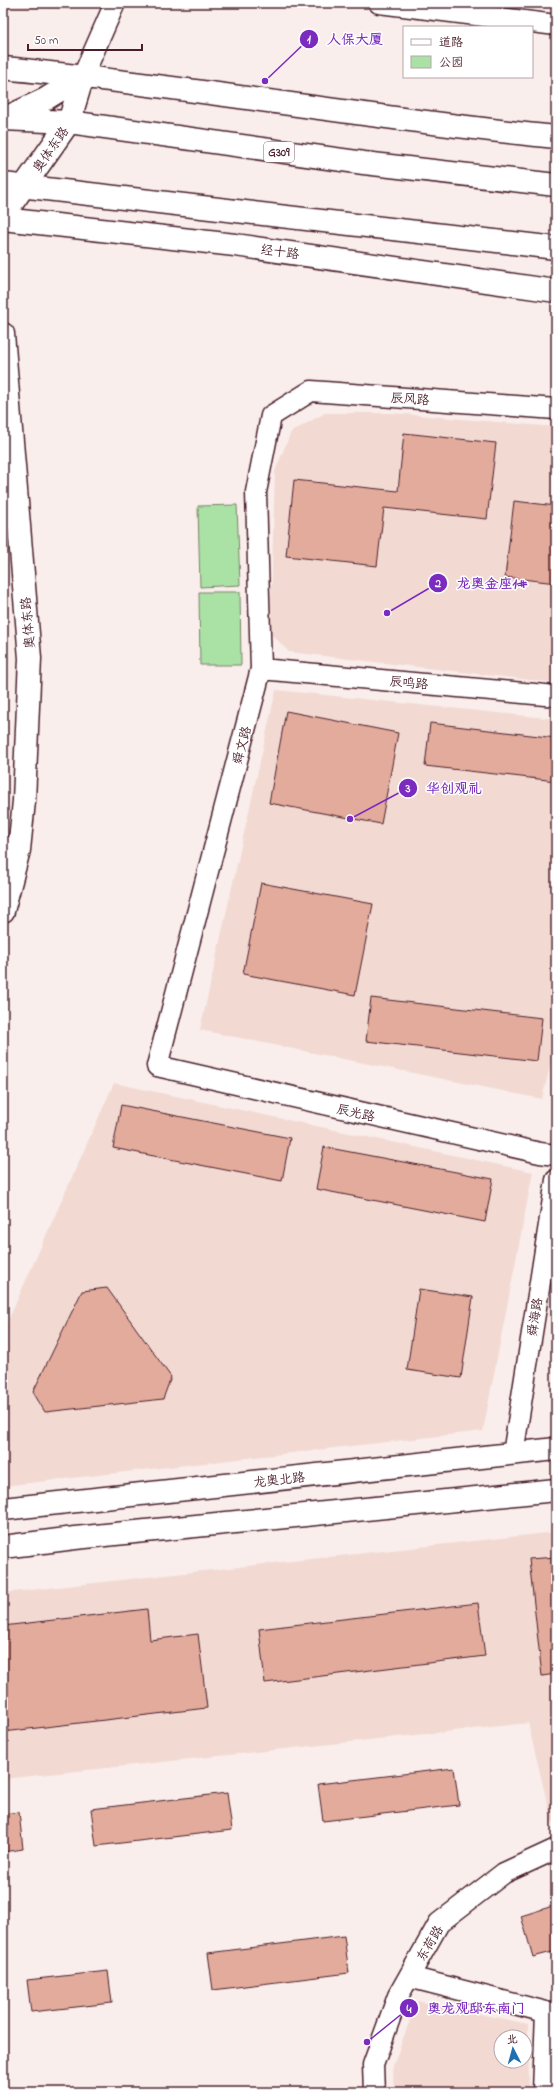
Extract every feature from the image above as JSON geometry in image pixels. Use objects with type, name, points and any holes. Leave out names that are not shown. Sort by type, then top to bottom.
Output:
[{"type":"main road","points":[[3,68],[83,76],[456,128],[556,137]]},
{"type":"main road","points":[[3,119],[44,100],[83,76]]},
{"type":"main road","name":"奥体东路","points":[[3,218],[13,185],[69,122],[83,76]]},
{"type":"main road","name":"G309","points":[[3,119],[69,122],[364,164],[556,185]]},
{"type":"main road","points":[[13,185],[556,248]]},
{"type":"main road","name":"经十路","points":[[3,218],[235,245],[556,291]]},
{"type":"main road","name":"奥体东路","points":[[3,334],[30,658],[24,801],[11,848],[3,911]]},
{"type":"main road","name":"龙奥北路","points":[[3,1509],[556,1449]]},
{"type":"main road","points":[[3,1547],[83,1537],[556,1490]]},
{"type":"street","points":[[83,76],[115,3]]},
{"type":"street","points":[[379,3],[556,25]]},
{"type":"street","name":"辰风路","points":[[271,416],[311,391],[556,409]]},
{"type":"street","name":"舜文路","points":[[157,1066],[261,669],[256,492],[271,416]]},
{"type":"street","name":"辰鸣路","points":[[261,669],[556,696]]},
{"type":"street","name":"辰光路","points":[[157,1066],[540,1153],[556,1155]]},
{"type":"street","name":"舜海路","points":[[513,1454],[556,1180]]},
{"type":"street","name":"东荷路","points":[[374,2092],[374,2065],[398,1996],[439,1923],[504,1873],[556,1849]]},
{"type":"street","points":[[409,1977],[551,2010],[543,2092]]},
{"type":"shaded area","points":[[3,3],[74,3],[70,10],[3,6]]},
{"type":"shaded area","points":[[325,413],[392,413],[556,427],[556,683],[289,652],[270,633],[275,471],[291,432]]},
{"type":"shaded area","points":[[276,690],[556,719],[556,1043],[542,1099],[200,1030]]},
{"type":"shaded area","points":[[114,1083],[533,1172],[483,1431],[3,1486],[3,1332]]},
{"type":"shaded area","points":[[556,1532],[556,1821],[552,1823],[528,1723],[3,1779],[3,1593]]},
{"type":"shaded area","points":[[417,2001],[528,2024],[528,2029],[493,2029],[493,2069],[529,2069],[529,2092],[394,2092],[393,2066]]},
{"type":"green space","points":[[237,505],[240,585],[200,587],[198,506]]},
{"type":"green space","points":[[199,592],[240,592],[241,665],[200,665]]},
{"type":"building","points":[[404,433],[496,443],[487,519],[384,508],[377,566],[286,556],[294,480],[398,491]]},
{"type":"building","points":[[514,501],[556,506],[556,583],[505,577]]},
{"type":"building","points":[[286,711],[398,733],[381,824],[269,803]]},
{"type":"building","points":[[430,723],[556,738],[556,781],[425,766]]},
{"type":"building","points":[[261,883],[373,904],[355,995],[243,974]]},
{"type":"building","points":[[371,998],[542,1018],[537,1061],[366,1041]]},
{"type":"building","points":[[121,1105],[290,1138],[282,1181],[113,1148]]},
{"type":"building","points":[[324,1147],[493,1179],[485,1222],[316,1189]]},
{"type":"building","points":[[107,1288],[171,1377],[163,1399],[45,1412],[33,1392],[82,1291]]},
{"type":"building","points":[[419,1289],[473,1297],[461,1378],[407,1370]]},
{"type":"building","points":[[556,1557],[556,1674],[542,1676],[529,1559]]},
{"type":"building","points":[[478,1603],[485,1656],[265,1683],[259,1629]]},
{"type":"building","points":[[147,1609],[150,1640],[198,1634],[207,1708],[3,1732],[3,1626]]},
{"type":"building","points":[[454,1768],[459,1805],[323,1821],[318,1784]]},
{"type":"building","points":[[227,1793],[232,1830],[96,1846],[91,1809]]},
{"type":"building","points":[[19,1812],[23,1849],[3,1852],[3,1814]]},
{"type":"building","points":[[556,1905],[556,1951],[533,1957],[521,1916]]},
{"type":"building","points":[[344,1936],[349,1973],[213,1990],[208,1953]]},
{"type":"building","points":[[108,1971],[112,2003],[31,2012],[27,1980]]},
{"type":"place","name":"人保大厦","points":[[265,81]]},
{"type":"place","name":"龙奥金座1#","points":[[387,613]]},
{"type":"place","name":"华创观礼","points":[[350,819]]},
{"type":"place","name":"奥龙观邸东南门","points":[[367,2042]]}]
